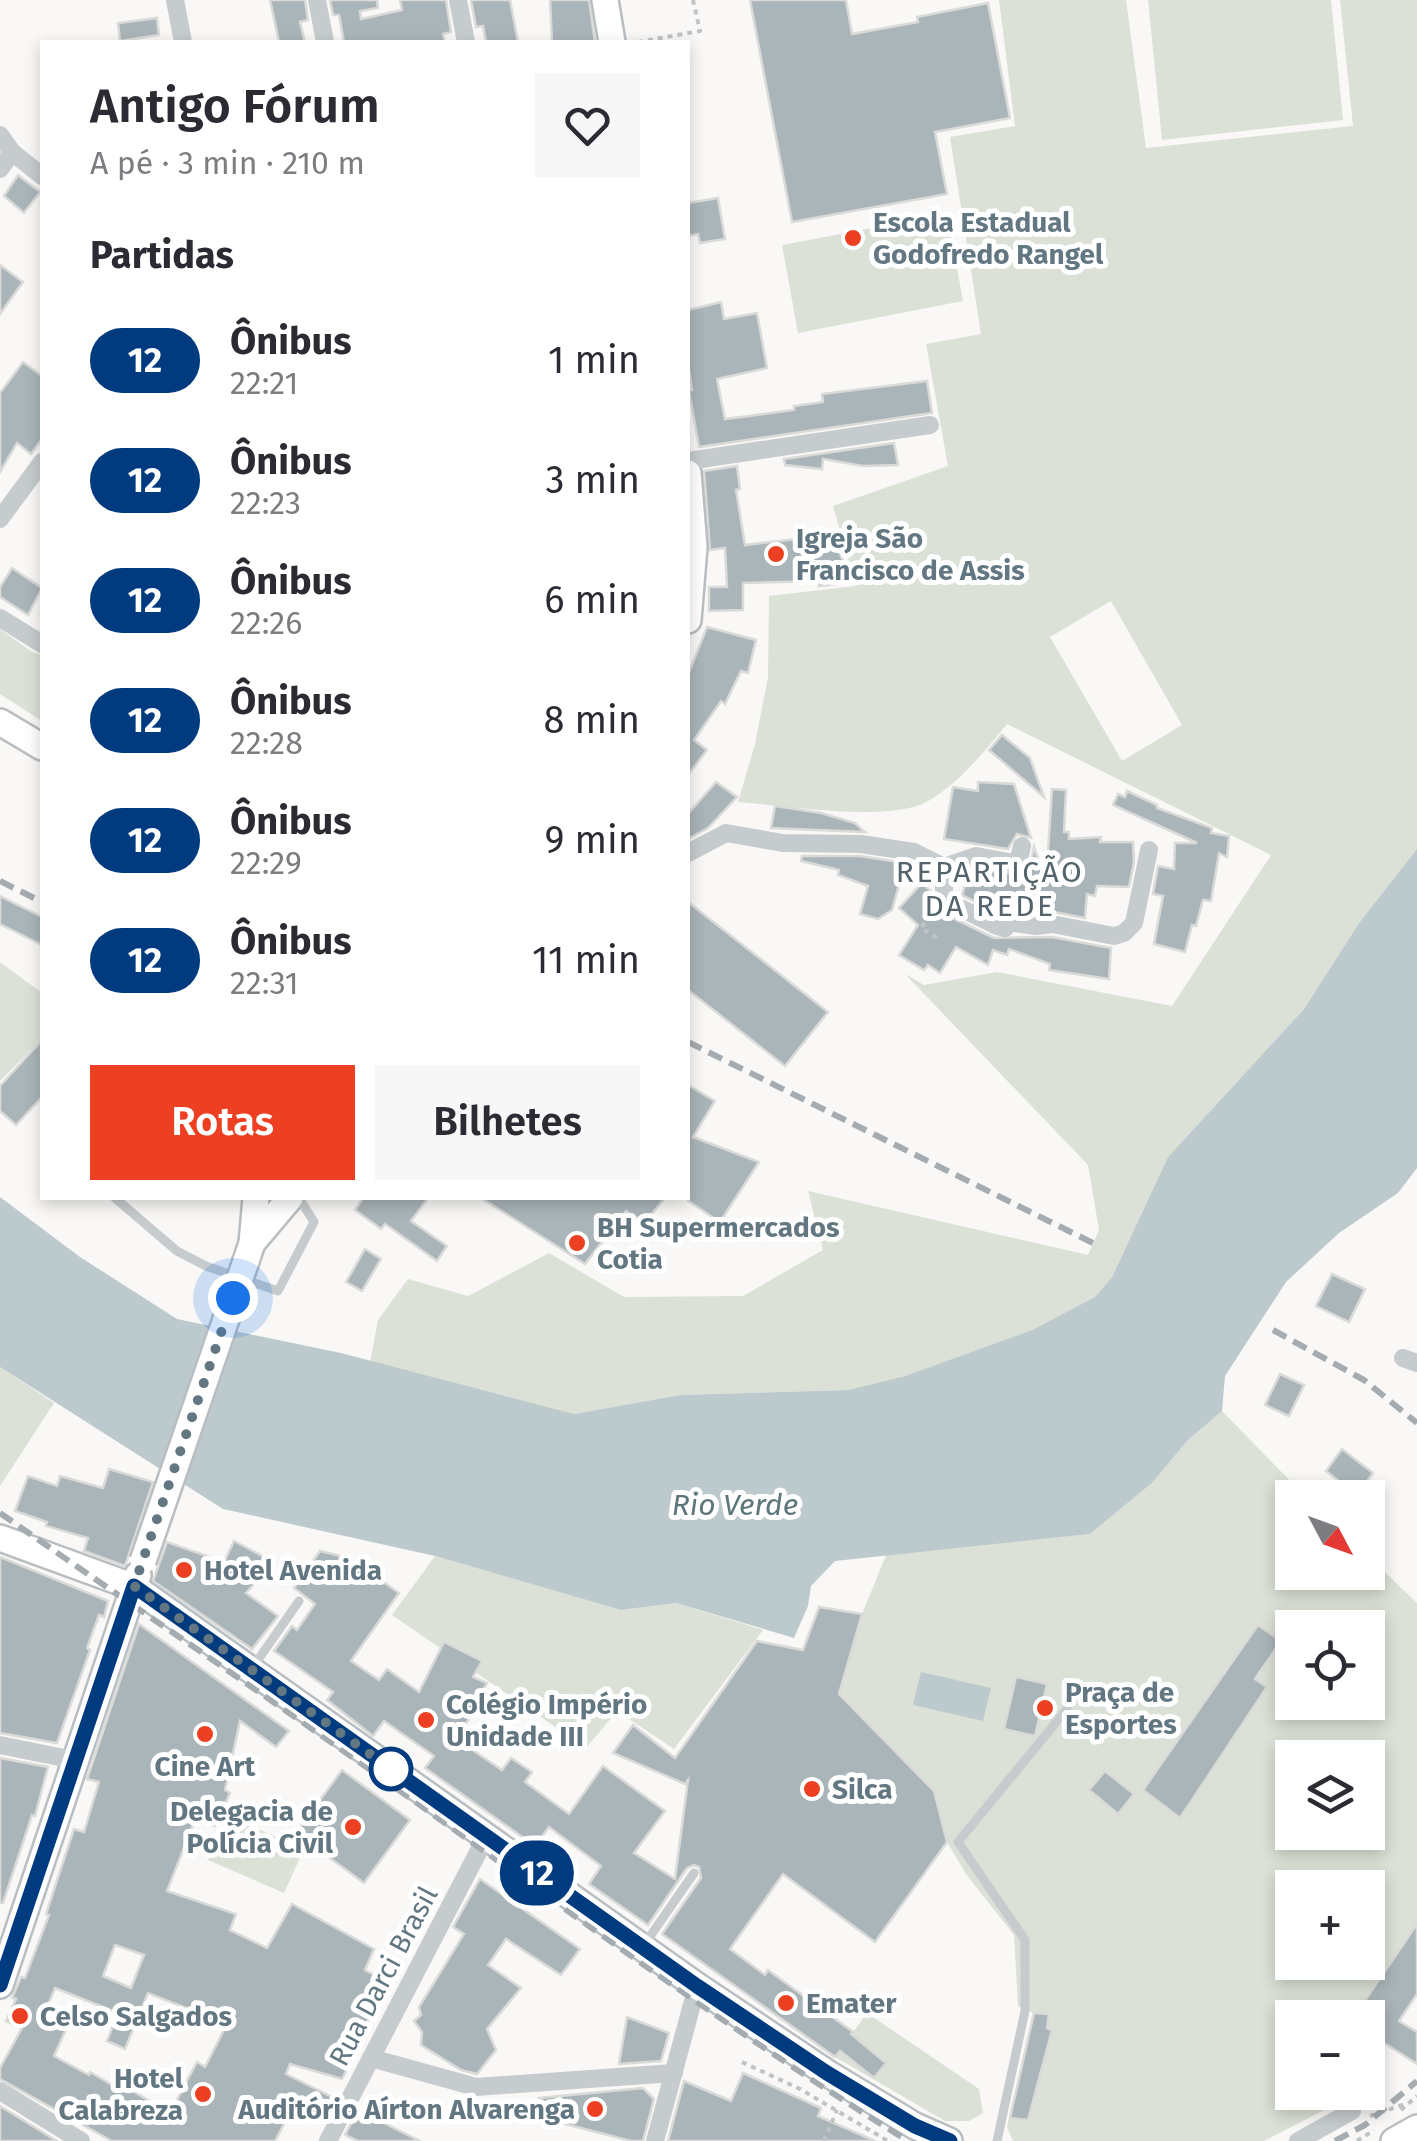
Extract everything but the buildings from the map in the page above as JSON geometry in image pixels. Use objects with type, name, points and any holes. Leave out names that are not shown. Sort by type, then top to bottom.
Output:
[{"type":"main road","points":[[605,0],[612,40]]},
{"type":"main road","points":[[690,498],[694,547],[690,596]]},
{"type":"main road","points":[[0,722],[40,746]]},
{"type":"main road","points":[[0,1985],[8,1931],[74,1760],[249,1252],[256,1200]]},
{"type":"main road","points":[[249,1252],[288,1200]]},
{"type":"main road","points":[[0,1538],[134,1586],[697,1986],[827,2073],[915,2126],[949,2141]]},
{"type":"main road","points":[[1394,2141],[1417,2128]]},
{"type":"street","points":[[176,0],[183,40]]},
{"type":"street","points":[[317,0],[325,40]]},
{"type":"street","points":[[458,0],[466,40]]},
{"type":"street","points":[[0,135],[12,152],[40,174]]},
{"type":"street","points":[[0,169],[12,152]]},
{"type":"street","points":[[690,461],[930,425]]},
{"type":"street","points":[[3,509],[40,464]]},
{"type":"street","points":[[0,618],[40,643]]},
{"type":"street","points":[[690,852],[726,834],[783,843],[861,844],[914,852],[944,866],[976,856],[1020,855]]},
{"type":"street","points":[[944,866],[944,900],[997,926],[1005,928],[1009,922],[1052,924],[1114,936],[1134,923],[1148,850]]},
{"type":"street","points":[[0,1745],[74,1760]]},
{"type":"street","name":"Rua Darci Brasil","points":[[328,2141],[486,1836]]},
{"type":"street","points":[[656,2141],[697,1986]]},
{"type":"street","points":[[374,2052],[476,2087],[674,2073]]},
{"type":"street","points":[[0,2091],[81,2141]]},
{"type":"street","points":[[1298,2141],[1352,2111]]},
{"type":"lane","points":[[117,1200],[177,1251],[206,1266],[278,1291],[314,1222],[300,1200]]},
{"type":"lane","points":[[251,1669],[299,1601]]},
{"type":"lane","points":[[997,2141],[1026,2011],[1025,1940],[958,1842],[1067,1709]]},
{"type":"lane","points":[[643,1948],[694,1874]]},
{"type":"path","points":[[649,40],[700,31],[693,0]]},
{"type":"path","points":[[1009,922],[1024,876],[1020,855]]},
{"type":"path","points":[[937,938],[921,928],[944,900]]},
{"type":"path","points":[[742,2062],[888,2141]]},
{"type":"path","points":[[1352,2111],[1360,2119],[1412,2101]]},
{"type":"path","points":[[824,2141],[837,2110]]},
{"type":"shaded area","points":[[999,0],[1126,0],[1146,148],[1353,126],[1340,0],[1417,0],[1417,849],[1359,923],[1304,1009],[1168,1157],[1112,1277],[1095,1297],[1032,1330],[905,1376],[848,1390],[680,1395],[574,1414],[370,1363],[378,1320],[408,1279],[468,1296],[549,1253],[624,1297],[743,1296],[823,1250],[808,1191],[1088,1255],[1099,1230],[1088,1165],[905,974],[924,985],[997,972],[1172,1006],[1271,855],[1007,724],[952,784],[913,807],[865,812],[738,802],[768,677],[769,596],[856,586],[833,506],[948,466],[926,344],[981,334],[950,137],[1015,126]],"holes":[[[1111,601],[1182,725],[1122,761],[1050,637]]]},
{"type":"shaded area","points":[[1148,0],[1331,0],[1343,120],[1162,140]]},
{"type":"shaded area","points":[[947,214],[963,301],[798,333],[782,245]]},
{"type":"shaded area","points":[[0,629],[40,654],[40,720],[0,694]]},
{"type":"shaded area","points":[[0,962],[40,992],[40,1041],[0,1081]]},
{"type":"shaded area","points":[[0,1367],[54,1403],[0,1486]]},
{"type":"shaded area","points":[[1222,1411],[1289,1480],[1275,1480],[1275,1590],[1385,1590],[1385,1572],[1417,1603],[1417,1994],[1385,2044],[1385,2000],[1275,2000],[1275,2110],[1324,2110],[1264,2141],[1013,2141],[1007,2127],[1033,2013],[1018,2006],[1014,1935],[966,1874],[947,1842],[934,1791],[839,1694],[862,1614],[887,1553],[1090,1534],[1152,1483],[1188,1440]]},
{"type":"shaded area","points":[[435,1556],[621,1610],[676,1603],[763,1630],[674,1749],[617,1711],[586,1748],[392,1615]]},
{"type":"shaded area","points":[[228,1816],[304,1849],[284,1893],[208,1860]]},
{"type":"shaded area","points":[[867,2013],[979,2089],[983,2113],[969,2121],[945,2121],[835,2057]]},
{"type":"water","name":"Rio Verde","points":[[1417,849],[1417,1168],[1398,1193],[1339,1233],[1286,1282],[1225,1376],[1222,1411],[1188,1440],[1152,1483],[1090,1534],[835,1561],[811,1586],[808,1606],[794,1638],[676,1603],[621,1610],[435,1556],[223,1509],[0,1367],[0,1197],[80,1257],[177,1319],[341,1353],[574,1414],[680,1395],[848,1390],[905,1376],[1032,1330],[1095,1297],[1112,1277],[1168,1157],[1304,1009],[1359,923]]},
{"type":"water","points":[[921,1672],[991,1688],[983,1721],[913,1705]]},
{"type":"railway","points":[[0,881],[40,901]]},
{"type":"railway","points":[[690,1043],[1093,1243]]},
{"type":"railway","points":[[1273,1330],[1364,1380],[1417,1423]]},
{"type":"railway","points":[[0,1513],[719,2017],[908,2141]]},
{"type":"railway","points":[[1335,2141],[1365,2125],[1417,2081]]},
{"type":"bus line","name":"12","points":[[0,1985],[134,1586],[697,1986],[827,2073],[915,2126],[950,2141]]},
{"type":"place","name":"Escola Estadual Godofredo Rangel","points":[[853,238]]},
{"type":"place","name":"Igreja São Francisco de Assis","points":[[776,554]]},
{"type":"place","name":"BH Supermercados Cotia","points":[[577,1243]]},
{"type":"place","name":"Hotel Avenida","points":[[184,1570]]},
{"type":"place","name":"Praça de Esportes","points":[[1045,1708]]},
{"type":"place","name":"Colégio Império Unidade III","points":[[426,1720]]},
{"type":"place","name":"Cine Art","points":[[205,1734]]},
{"type":"place","name":"Silca","points":[[812,1789]]},
{"type":"place","name":"Delegacia de Polícia Civil","points":[[353,1827]]},
{"type":"place","name":"Emater","points":[[786,2003]]},
{"type":"place","name":"Celso Salgados","points":[[20,2016]]},
{"type":"place","name":"Hotel Calabreza","points":[[203,2094]]},
{"type":"place","name":"Auditório Aírton Alvarenga","points":[[595,2109]]},
{"type":"district","name":"REPARTIÇÃO DA REDE","points":[[990,889]]},
{"type":"route","points":[[233,1298],[134,1586],[391,1769]]}]
